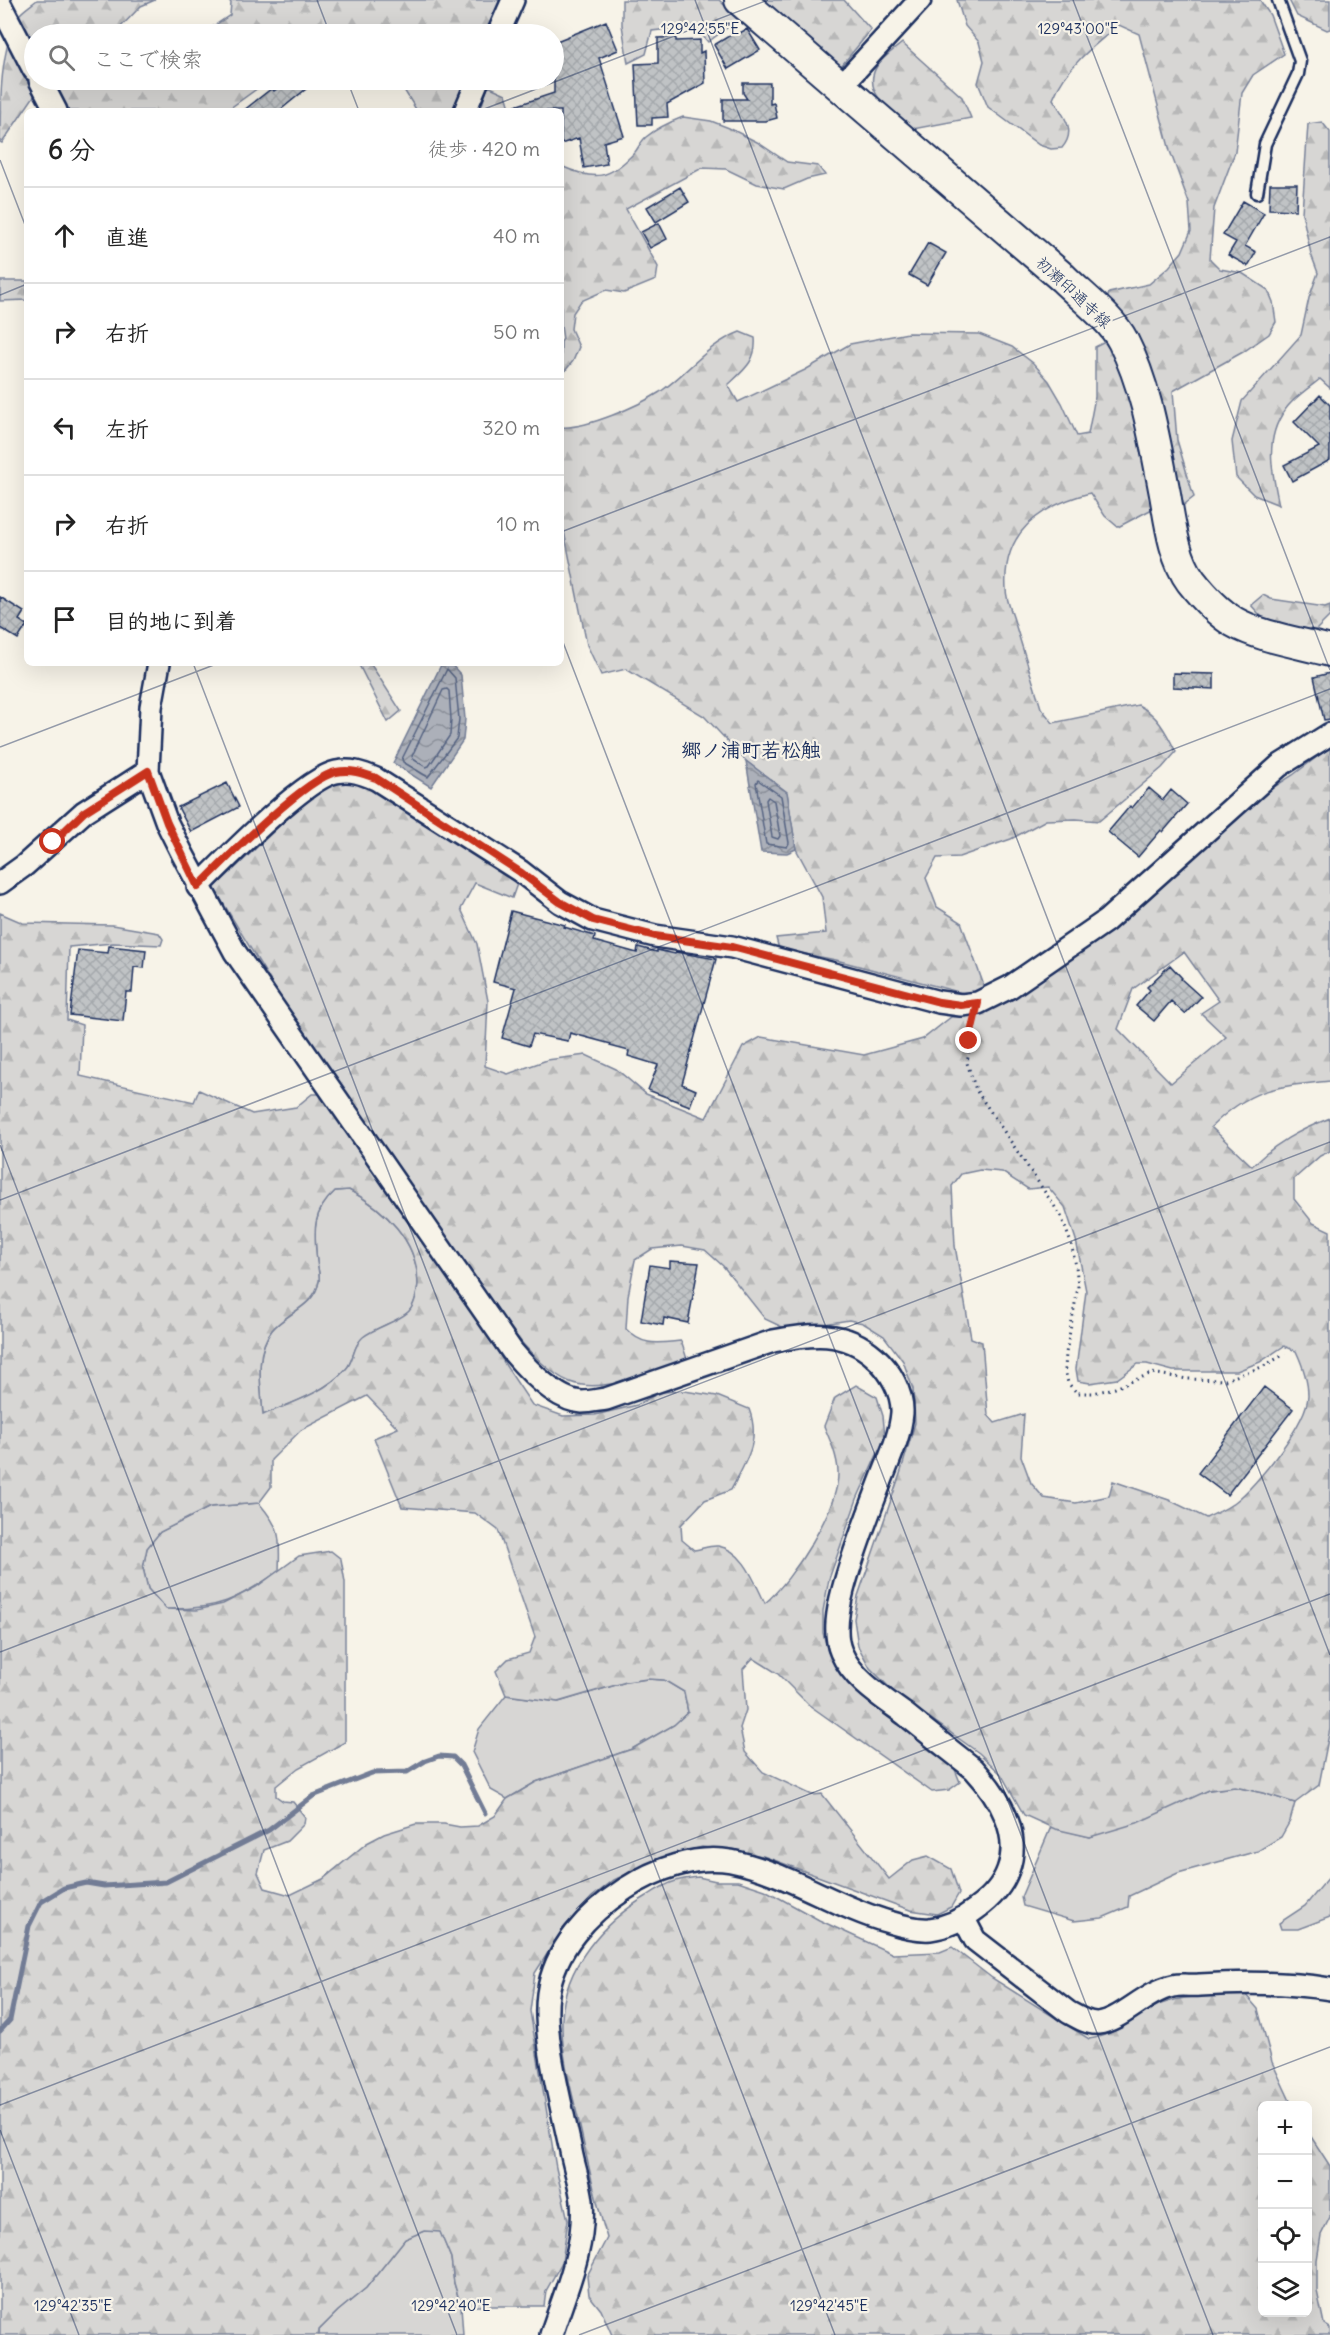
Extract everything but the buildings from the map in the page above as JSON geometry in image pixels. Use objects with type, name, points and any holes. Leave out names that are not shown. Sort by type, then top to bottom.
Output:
[{"type":"main road","name":"初瀬印通寺線","points":[[740,0],[1063,278],[1105,318],[1122,339],[1150,421],[1172,527],[1180,558],[1191,580],[1234,622],[1258,632],[1330,651]]},
{"type":"street","points":[[502,24],[513,0]]},
{"type":"street","points":[[841,86],[920,0]]},
{"type":"street","points":[[0,4],[24,51]]},
{"type":"street","points":[[45,90],[54,108]]},
{"type":"street","points":[[466,108],[474,90]]},
{"type":"street","points":[[159,666],[152,707],[148,771],[167,823],[198,887],[235,952],[512,1351],[527,1368],[561,1395],[580,1402],[606,1399],[773,1341],[801,1336],[828,1335],[849,1340],[872,1354],[886,1367],[897,1388],[902,1411],[897,1437],[852,1557],[838,1610],[837,1633],[841,1652],[860,1680],[974,1769],[989,1785],[1004,1811],[1011,1833],[1012,1850],[1009,1867],[1002,1883],[988,1900],[964,1919],[929,1929],[903,1926],[873,1918],[773,1875],[732,1862],[705,1859],[667,1868],[626,1889],[590,1916],[569,1940],[554,1970],[548,1994],[551,2052],[582,2201],[578,2252],[551,2335]]},
{"type":"street","points":[[198,887],[263,825],[315,780],[335,772],[356,770],[376,778],[520,872],[560,902],[593,920],[655,936],[732,947],[939,1002],[961,1005],[978,1003],[1010,987],[1106,921],[1279,766],[1330,734]]},
{"type":"street","points":[[0,883],[26,865],[84,812],[148,771]]},
{"type":"street","points":[[964,1919],[975,1940],[1068,2012],[1083,2020],[1098,2023],[1111,2019],[1150,1994],[1173,1985],[1241,1982],[1292,1983],[1330,1989]]},
{"type":"lane","points":[[1257,193],[1265,144],[1298,74],[1300,61],[1278,0]]},
{"type":"path","points":[[978,1003],[967,1064],[976,1090],[1061,1216],[1076,1266],[1078,1287],[1066,1353],[1065,1370],[1068,1383],[1077,1393],[1115,1388],[1152,1373],[1187,1379],[1225,1380],[1262,1367],[1285,1354]]},
{"type":"green space","points":[[37,0],[155,0],[141,6],[124,24],[24,24],[24,90],[38,90],[2,143],[0,142],[2,76],[13,28],[19,15]]},
{"type":"green space","points":[[229,0],[499,0],[493,24],[217,24],[230,15]]},
{"type":"green space","points":[[622,0],[719,0],[739,19],[708,42],[694,26],[652,31],[646,54],[628,63],[622,25]]},
{"type":"green space","points":[[755,0],[844,0],[871,30],[842,65],[830,66]]},
{"type":"green space","points":[[957,0],[1260,0],[1270,15],[1284,54],[1253,75],[1242,93],[1235,152],[1214,208],[1210,259],[1220,269],[1242,273],[1268,290],[1273,302],[1276,322],[1269,334],[1243,352],[1173,391],[1177,440],[1194,497],[1181,507],[1106,303],[1109,293],[1149,284],[1182,252],[1191,231],[1189,203],[1170,151],[1139,34],[1119,25],[1090,49],[1065,77],[1053,99],[1067,124],[1068,136],[1062,148],[1051,149],[1039,145],[988,107],[978,83],[984,61],[979,42],[965,26]]},
{"type":"green space","points":[[1289,0],[1330,0],[1330,29],[1327,30],[1297,16]]},
{"type":"green space","points":[[902,43],[962,97],[971,118],[913,129],[889,110],[876,94],[873,76],[879,63]]},
{"type":"green space","points":[[54,90],[255,90],[230,108],[65,108]]},
{"type":"green space","points":[[404,90],[464,90],[456,108],[415,108]]},
{"type":"green space","points":[[487,90],[497,90],[506,94],[510,108],[481,108]]},
{"type":"green space","points":[[683,117],[711,121],[757,142],[787,162],[818,166],[825,175],[807,179],[784,189],[757,184],[726,169],[702,168],[626,209],[658,267],[656,280],[624,293],[606,290],[581,301],[573,313],[571,329],[579,347],[573,361],[564,372],[564,167],[592,176],[609,173],[626,161],[644,139],[664,125]]},
{"type":"green space","points":[[1322,122],[1330,132],[1330,388],[1320,379],[1292,401],[1278,421],[1272,444],[1272,468],[1279,505],[1254,495],[1236,477],[1232,441],[1242,401],[1301,335],[1309,298],[1318,273],[1311,254],[1302,213],[1308,124]]},
{"type":"green space","points":[[0,281],[24,281],[24,300],[0,301]]},
{"type":"green space","points":[[740,332],[755,338],[752,359],[728,385],[738,402],[805,370],[850,344],[908,333],[979,334],[1012,347],[1033,363],[1049,381],[1077,436],[1088,434],[1095,397],[1095,347],[1107,341],[1130,388],[1154,508],[1118,527],[1105,516],[1090,493],[1055,505],[1028,524],[1018,537],[1010,552],[1006,569],[1006,593],[1041,708],[1053,723],[1138,705],[1156,719],[1176,752],[1162,768],[1099,821],[1046,820],[1011,839],[959,857],[937,858],[926,878],[937,907],[961,922],[991,1005],[1116,924],[1182,869],[1241,808],[1293,775],[1330,747],[1330,1081],[1294,1085],[1252,1096],[1211,1127],[1252,1166],[1288,1138],[1330,1118],[1330,1151],[1320,1156],[1294,1179],[1294,1199],[1313,1223],[1330,1231],[1330,1729],[1319,1785],[1295,1803],[1235,1787],[1209,1790],[1137,1823],[1090,1837],[1055,1829],[1024,1815],[1001,1774],[979,1753],[895,1693],[870,1668],[858,1646],[854,1619],[858,1596],[915,1423],[913,1389],[903,1361],[884,1336],[863,1323],[849,1320],[800,1328],[782,1327],[765,1319],[723,1266],[705,1250],[682,1246],[652,1249],[635,1260],[628,1296],[626,1329],[632,1335],[645,1341],[658,1343],[681,1341],[687,1359],[629,1380],[598,1386],[570,1382],[553,1372],[517,1338],[482,1293],[304,1036],[214,888],[317,790],[349,778],[403,806],[518,881],[512,898],[475,883],[461,909],[477,944],[488,1001],[485,1066],[508,1074],[547,1060],[586,1055],[616,1069],[646,1094],[706,1118],[743,1047],[761,1037],[864,1055],[923,1039],[951,1017],[962,1016],[959,992],[836,960],[779,949],[776,938],[826,933],[822,897],[796,849],[787,793],[746,761],[704,716],[626,669],[601,675],[587,645],[564,531],[564,427],[598,420],[650,398],[717,344]],"holes":[[[1184,952],[1219,1001],[1201,1013],[1226,1037],[1171,1083],[1118,1029],[1133,989]],[[980,1170],[1002,1172],[1028,1189],[1048,1187],[1065,1207],[1076,1240],[1086,1291],[1076,1369],[1078,1381],[1090,1383],[1117,1379],[1138,1364],[1173,1371],[1237,1371],[1260,1362],[1284,1346],[1296,1351],[1307,1384],[1306,1407],[1291,1436],[1268,1468],[1232,1504],[1206,1518],[1169,1500],[1113,1481],[1109,1496],[1076,1503],[1044,1498],[1031,1483],[1021,1456],[1024,1414],[995,1423],[988,1415],[982,1342],[971,1338],[955,1246],[952,1186],[961,1174]]]},
{"type":"green space","points":[[1263,595],[1271,599],[1325,607],[1330,605],[1330,616],[1316,630],[1268,624],[1251,605]]},
{"type":"green space","points":[[360,666],[372,666],[401,711],[388,722]]},
{"type":"green space","points":[[0,913],[23,923],[112,925],[159,933],[163,939],[161,945],[113,943],[69,947],[67,1020],[82,1025],[80,1076],[194,1102],[199,1090],[252,1114],[296,1107],[312,1094],[322,1094],[477,1314],[506,1366],[532,1405],[563,1416],[595,1415],[637,1405],[660,1392],[684,1391],[717,1396],[749,1409],[753,1441],[742,1470],[731,1490],[705,1500],[681,1525],[682,1540],[694,1550],[718,1546],[735,1554],[748,1568],[765,1603],[800,1561],[823,1523],[831,1504],[837,1486],[838,1471],[835,1453],[824,1426],[835,1398],[856,1385],[877,1397],[883,1416],[885,1437],[857,1499],[829,1579],[823,1611],[823,1633],[828,1652],[842,1676],[933,1753],[954,1767],[960,1782],[949,1790],[932,1792],[809,1705],[777,1673],[753,1658],[743,1669],[746,1710],[740,1728],[745,1752],[763,1772],[812,1795],[822,1794],[889,1879],[913,1860],[928,1856],[951,1869],[959,1893],[951,1907],[937,1914],[910,1910],[763,1856],[702,1847],[661,1858],[614,1880],[592,1897],[563,1929],[535,1973],[530,2011],[556,2168],[568,2220],[562,2262],[546,2291],[544,2306],[461,2306],[454,2283],[451,2258],[440,2232],[424,2231],[405,2239],[366,2288],[319,2330],[319,2335],[0,2335]],"holes":[[[349,1190],[387,1217],[406,1240],[417,1268],[418,1284],[414,1304],[402,1316],[363,1337],[357,1344],[349,1366],[328,1385],[263,1415],[260,1371],[266,1339],[278,1324],[306,1303],[316,1290],[319,1279],[315,1241],[318,1215],[327,1199],[335,1191]],[[367,1396],[398,1428],[374,1438],[402,1507],[475,1513],[498,1530],[535,1637],[529,1653],[508,1659],[496,1671],[506,1695],[558,1702],[626,1682],[647,1679],[664,1680],[684,1692],[688,1712],[674,1725],[632,1749],[536,1782],[507,1799],[495,1816],[478,1826],[416,1824],[384,1834],[367,1843],[323,1879],[290,1895],[265,1888],[258,1873],[264,1850],[287,1841],[304,1824],[305,1817],[293,1802],[283,1801],[276,1796],[276,1786],[298,1768],[345,1742],[345,1582],[341,1559],[331,1551],[299,1556],[256,1587],[223,1604],[197,1610],[166,1609],[148,1589],[143,1568],[147,1548],[160,1532],[210,1507],[259,1503],[271,1487],[271,1460],[301,1430]]]},
{"type":"green space","points":[[349,1190],[387,1217],[406,1240],[417,1268],[418,1284],[414,1304],[407,1313],[368,1334],[360,1341],[349,1366],[328,1385],[263,1415],[260,1371],[266,1339],[278,1324],[306,1303],[316,1290],[319,1279],[315,1241],[318,1215],[327,1199],[335,1191]]},
{"type":"green space","points":[[259,1503],[276,1527],[280,1550],[279,1571],[251,1589],[226,1601],[200,1608],[166,1609],[148,1589],[143,1568],[147,1548],[160,1532],[210,1507]]},
{"type":"green space","points":[[647,1679],[664,1680],[684,1692],[688,1712],[674,1725],[632,1749],[536,1782],[507,1799],[491,1790],[472,1752],[479,1729],[506,1695],[559,1702],[626,1682]]},
{"type":"green space","points":[[1235,1787],[1295,1803],[1290,1821],[1281,1837],[1258,1851],[1178,1873],[1129,1896],[1128,1907],[1102,1918],[1074,1921],[1023,1906],[1021,1897],[1051,1827],[1090,1837],[1209,1790]]},
{"type":"green space","points":[[1330,1876],[1330,1917],[1298,1929],[1281,1929],[1279,1923],[1305,1906]]},
{"type":"green space","points":[[698,1877],[716,1881],[738,1881],[765,1890],[819,1920],[893,1954],[940,1952],[952,1947],[992,1978],[1089,2039],[1108,2034],[1163,2003],[1197,1997],[1245,1994],[1258,2009],[1272,2062],[1290,2101],[1258,2101],[1258,2317],[1312,2317],[1312,2138],[1330,2166],[1330,2217],[1321,2235],[1317,2260],[1317,2291],[1324,2324],[1330,2328],[1330,2335],[612,2335],[601,2310],[589,2295],[587,2276],[607,2238],[567,2069],[562,2031],[564,2000],[578,1963],[602,1932],[631,1906],[664,1885]]},
{"type":"green space","points":[[424,2231],[440,2231],[451,2258],[454,2283],[461,2306],[463,2335],[319,2335],[319,2330],[338,2311],[366,2288],[405,2239]]},
{"type":"water","points":[[441,666],[453,666],[461,675],[465,719],[463,740],[431,787],[393,763]]},
{"type":"water","points":[[746,761],[787,792],[796,849],[787,853],[761,852]]},
{"type":"waterway","points":[[0,2031],[10,2020],[29,1926],[41,1902],[64,1888],[86,1883],[104,1886],[166,1882],[269,1830],[313,1796],[372,1773],[407,1772],[439,1756],[453,1757],[461,1765],[485,1813]]},
{"type":"district","name":"郷ノ浦町若松触","points":[[751,750]]},
{"type":"route","points":[[53,842],[101,799],[148,771],[167,823],[198,887],[219,865],[315,780],[335,772],[356,770],[376,778],[520,872],[560,902],[593,920],[655,936],[732,947],[939,1002],[961,1005],[978,1003],[969,1041]]}]
